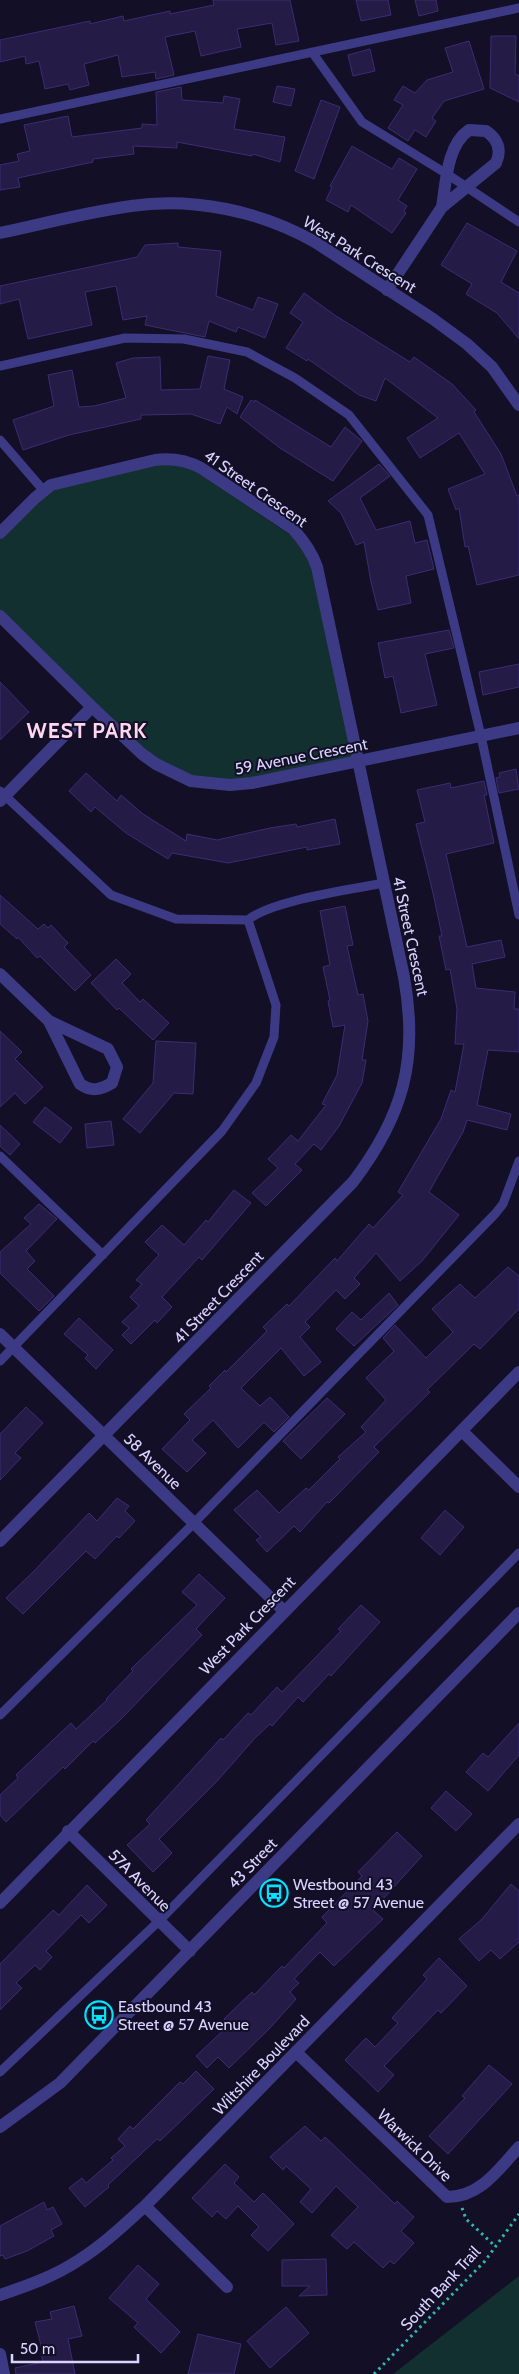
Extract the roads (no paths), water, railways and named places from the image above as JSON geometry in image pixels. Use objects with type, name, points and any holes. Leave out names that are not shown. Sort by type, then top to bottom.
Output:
[{"type":"street","points":[[387,290],[442,207],[468,188],[496,163],[499,156],[496,140],[486,131],[469,130],[457,142],[447,174],[442,207]]},
{"type":"street","name":"West Park Crescent","points":[[0,233],[132,206],[155,204],[212,207],[260,217],[300,233],[466,344],[492,367],[519,404]]},
{"type":"street","name":"41 Street Crescent","points":[[0,533],[44,491],[61,481],[154,460],[177,459],[188,461],[202,468],[293,529],[308,546],[317,567],[409,1001],[410,1026],[406,1075],[390,1126],[378,1148],[353,1182],[0,1541]]},
{"type":"street","name":"59 Avenue Crescent","points":[[0,616],[142,754],[172,773],[191,781],[230,785],[252,783],[519,728]]},
{"type":"street","points":[[2,796],[92,707]]},
{"type":"street","points":[[0,974],[49,1021],[108,1049],[117,1067],[112,1083],[96,1090],[87,1089],[80,1084],[49,1021]]},
{"type":"street","name":"58 Avenue","points":[[0,1334],[284,1611]]},
{"type":"street","name":"West Park Crescent","points":[[0,1902],[519,1372]]},
{"type":"street","points":[[462,1430],[519,1487]]},
{"type":"street","name":"43 Street","points":[[0,2127],[60,2083],[519,1612]]},
{"type":"street","name":"Wiltshire Boulevard","points":[[0,2295],[46,2277],[78,2261],[104,2242],[146,2206],[519,1824]]},
{"type":"street","name":"57A Avenue","points":[[68,1831],[190,1951]]},
{"type":"street","name":"Warwick Drive","points":[[296,2052],[447,2197],[467,2194],[488,2181],[519,2147]]},
{"type":"street","points":[[146,2206],[227,2287]]},
{"type":"street","points":[[0,2354],[4,2374]]},
{"type":"lane","points":[[0,119],[519,8]]},
{"type":"lane","points":[[312,52],[362,122],[447,174],[519,222]]},
{"type":"lane","points":[[0,366],[125,338],[184,339],[247,352],[296,378],[349,415],[428,515],[481,736],[519,915]]},
{"type":"lane","points":[[0,440],[44,491]]},
{"type":"lane","points":[[2,796],[111,895],[176,919],[248,920],[254,915],[281,904],[384,883]]},
{"type":"lane","points":[[0,1361],[222,1131],[256,1083],[274,1037],[276,1005],[248,920]]},
{"type":"lane","points":[[0,1156],[103,1255]]},
{"type":"lane","points":[[0,1715],[194,1523],[495,1214],[506,1197],[519,1161]]},
{"type":"lane","points":[[0,2072],[159,1921],[519,1553]]},
{"type":"place","name":"Westbound 43 Street @ 57 Avenue","points":[[274,1893]]},
{"type":"place","name":"Eastbound 43 Street @ 57 Avenue","points":[[99,2015]]},
{"type":"district","name":"WEST PARK","points":[[87,731]]}]
